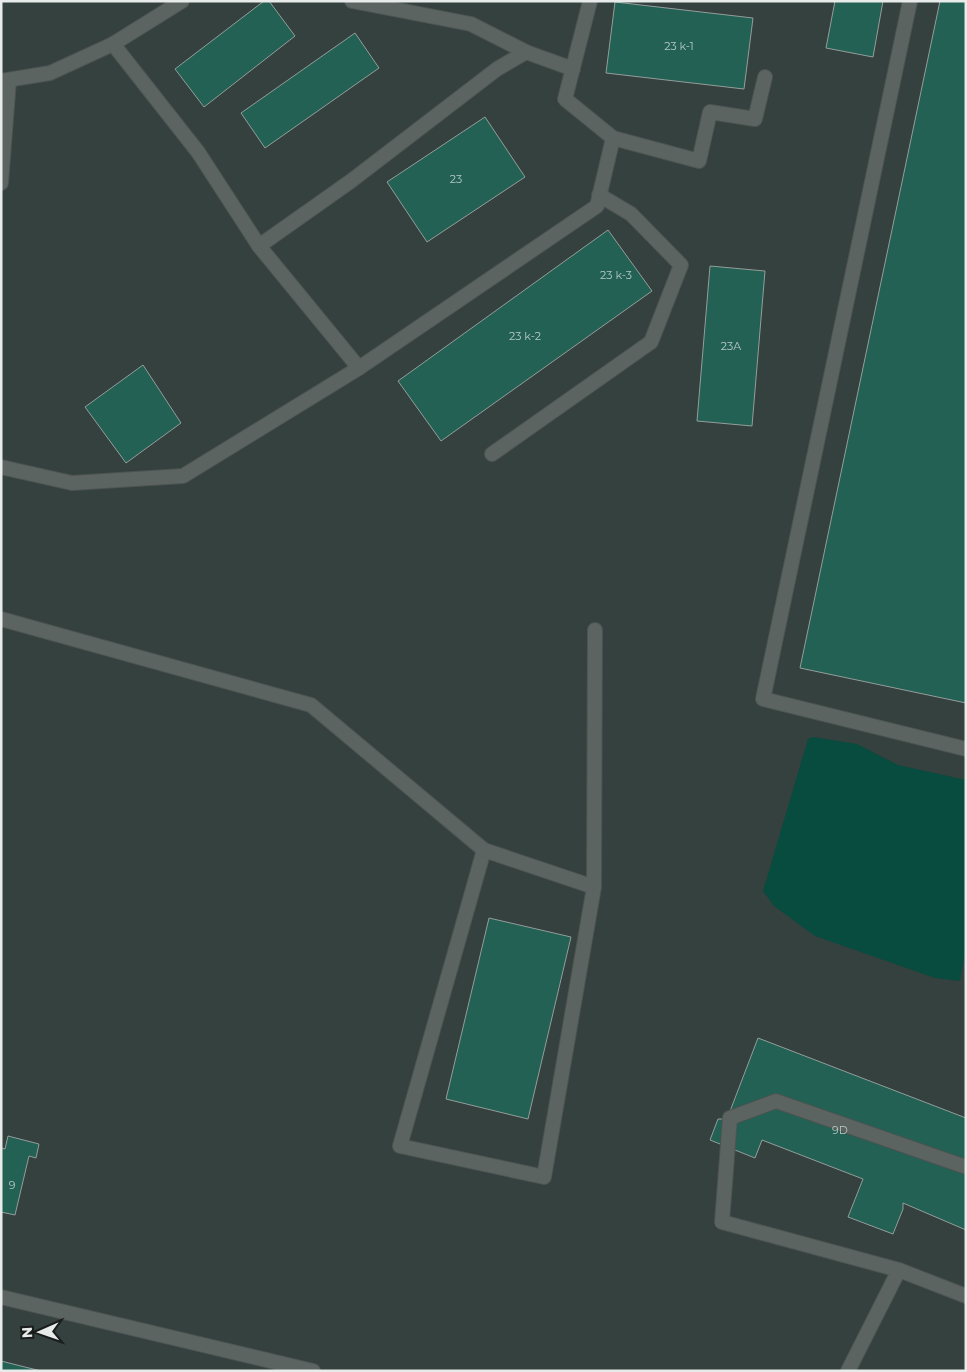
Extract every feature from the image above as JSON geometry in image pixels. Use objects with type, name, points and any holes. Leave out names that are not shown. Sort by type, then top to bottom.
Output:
[{"type":"lane","points":[[1,183],[5,80],[50,73],[113,44],[182,1]]},
{"type":"lane","points":[[352,1],[471,24],[526,52],[573,68]]},
{"type":"lane","points":[[590,1],[565,99],[613,138],[699,161],[710,112],[755,119],[765,77]]},
{"type":"lane","points":[[910,1],[763,699],[966,749]]},
{"type":"lane","points":[[113,44],[198,152],[259,246],[359,368]]},
{"type":"lane","points":[[259,246],[351,181],[496,69],[526,52]]},
{"type":"lane","points":[[1,467],[72,482],[183,476],[359,368],[596,206],[613,138]]},
{"type":"lane","points":[[492,454],[651,342],[681,266],[631,214],[599,195]]},
{"type":"lane","points":[[1,619],[311,706],[484,850],[594,887]]},
{"type":"lane","points":[[484,850],[400,1146],[544,1177],[594,887],[595,630]]},
{"type":"lane","points":[[966,1167],[776,1101],[730,1118],[722,1222],[899,1270],[966,1296]]},
{"type":"lane","points":[[848,1371],[899,1270]]},
{"type":"lane","points":[[1,1297],[313,1371]]},
{"type":"shaded area","points":[[1,1],[966,1],[966,1371],[1,1371]]},
{"type":"green space","points":[[813,737],[857,744],[898,765],[966,780],[966,946],[960,981],[935,978],[815,936],[774,906],[763,891],[808,739]]},
{"type":"building","points":[[264,1],[269,1],[295,36],[204,107],[175,69]]},
{"type":"building","points":[[835,1],[883,1],[873,57],[826,48]]},
{"type":"building","points":[[940,1],[966,1],[966,703],[800,668]]},
{"type":"building","points":[[615,2],[753,18],[744,89],[606,73]]},
{"type":"building","points":[[355,33],[379,68],[265,148],[241,113]]},
{"type":"building","points":[[485,117],[525,177],[427,242],[387,182]]},
{"type":"building","points":[[608,230],[652,291],[441,441],[398,381]]},
{"type":"building","points":[[710,266],[765,271],[752,426],[697,421]]},
{"type":"building","points":[[143,365],[181,423],[126,463],[85,407]]},
{"type":"building","points":[[489,918],[571,937],[528,1119],[446,1099]]},
{"type":"building","points":[[758,1038],[966,1118],[966,1230],[903,1203],[903,1209],[893,1234],[848,1217],[863,1179],[762,1140],[755,1158],[710,1140],[718,1119],[727,1119]]},
{"type":"building","points":[[8,1136],[39,1144],[36,1158],[29,1156],[15,1215],[1,1212],[1,1148],[5,1149]]},
{"type":"building","points":[[1,1361],[41,1371],[1,1371]]}]
